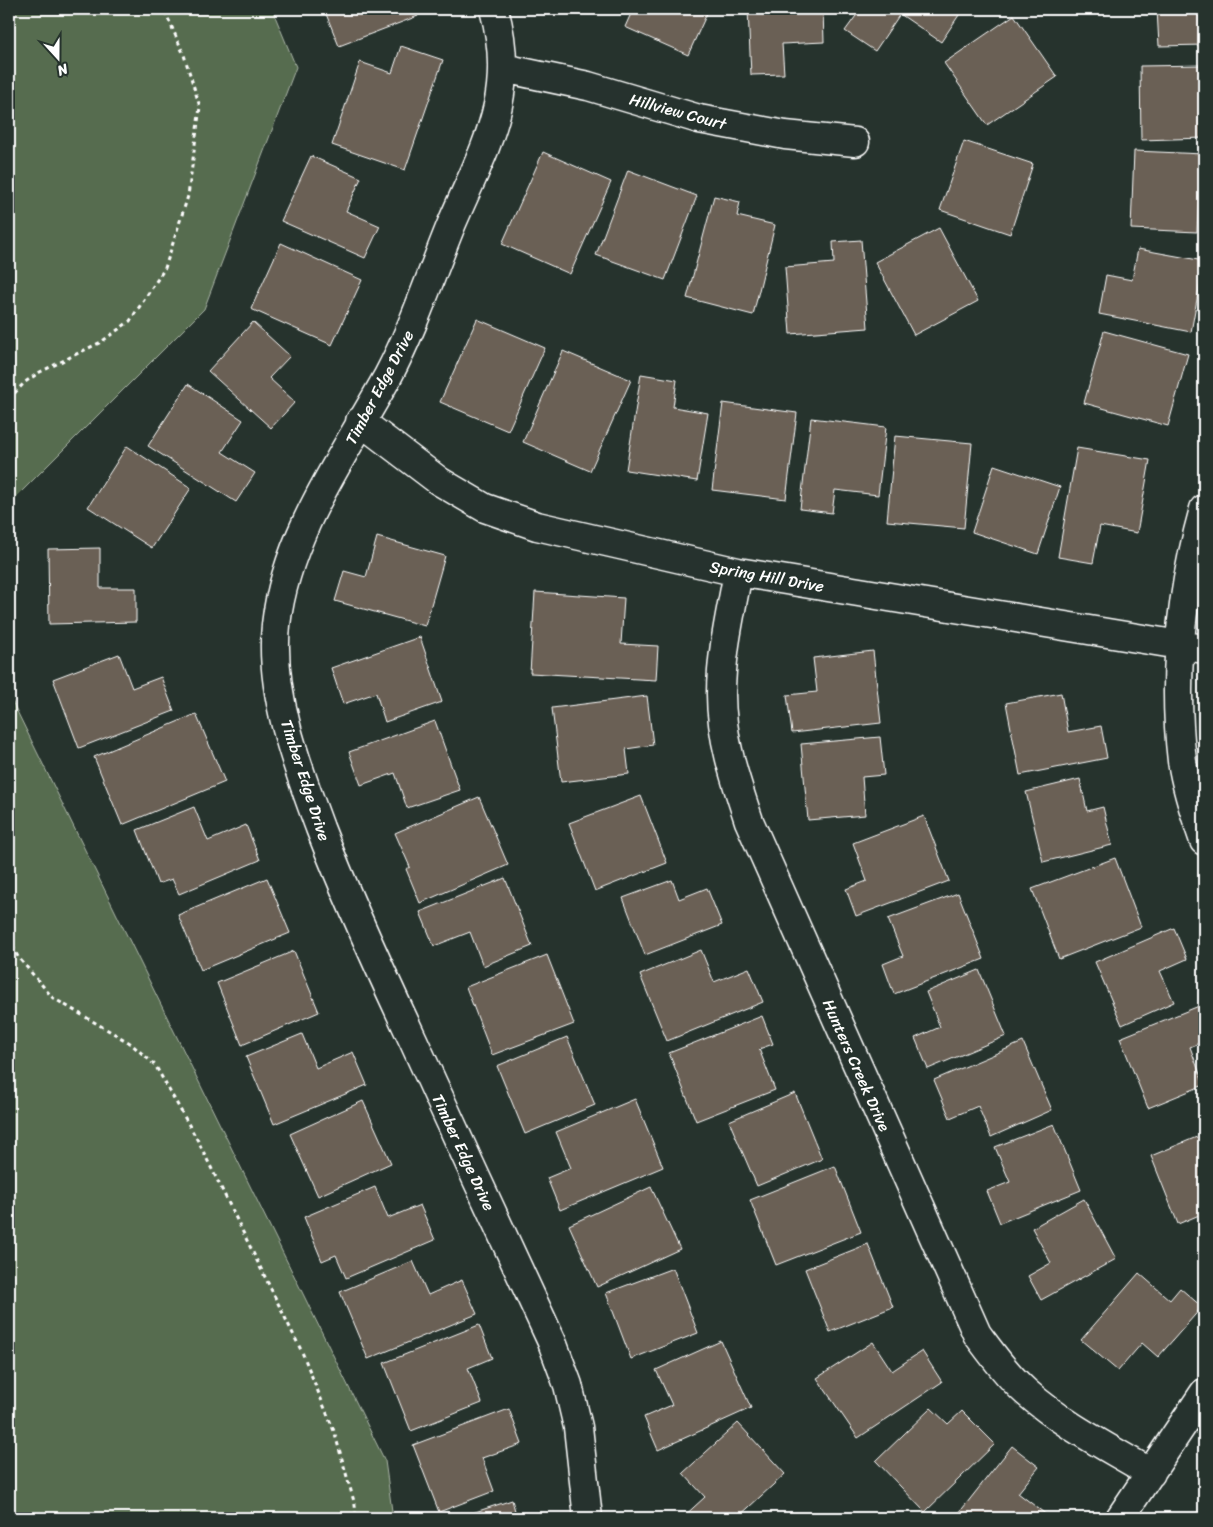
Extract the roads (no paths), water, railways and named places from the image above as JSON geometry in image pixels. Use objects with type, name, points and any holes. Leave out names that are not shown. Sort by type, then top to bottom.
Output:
[{"type":"street","name":"Timber Edge Drive","points":[[494,9],[503,68],[498,111],[483,157],[452,223],[413,324],[388,375],[360,421],[301,534],[282,589],[276,628],[277,675],[287,732],[307,793],[349,902],[552,1342],[568,1385],[578,1427],[588,1518]]},
{"type":"street","name":"Hillview Court","points":[[503,68],[588,86],[699,119],[785,135],[855,142]]},
{"type":"street","name":"Spring Hill Drive","points":[[360,421],[439,481],[485,508],[537,526],[738,572],[1191,647]]},
{"type":"street","points":[[1204,509],[1191,555],[1191,647],[1178,709],[1182,762],[1191,802],[1204,841]]},
{"type":"street","name":"Hunters Creek Drive","points":[[738,572],[724,649],[721,694],[725,741],[735,780],[749,821],[977,1334],[996,1360],[1026,1392],[1058,1417],[1151,1473]]},
{"type":"street","points":[[1120,1518],[1204,1393]]}]
